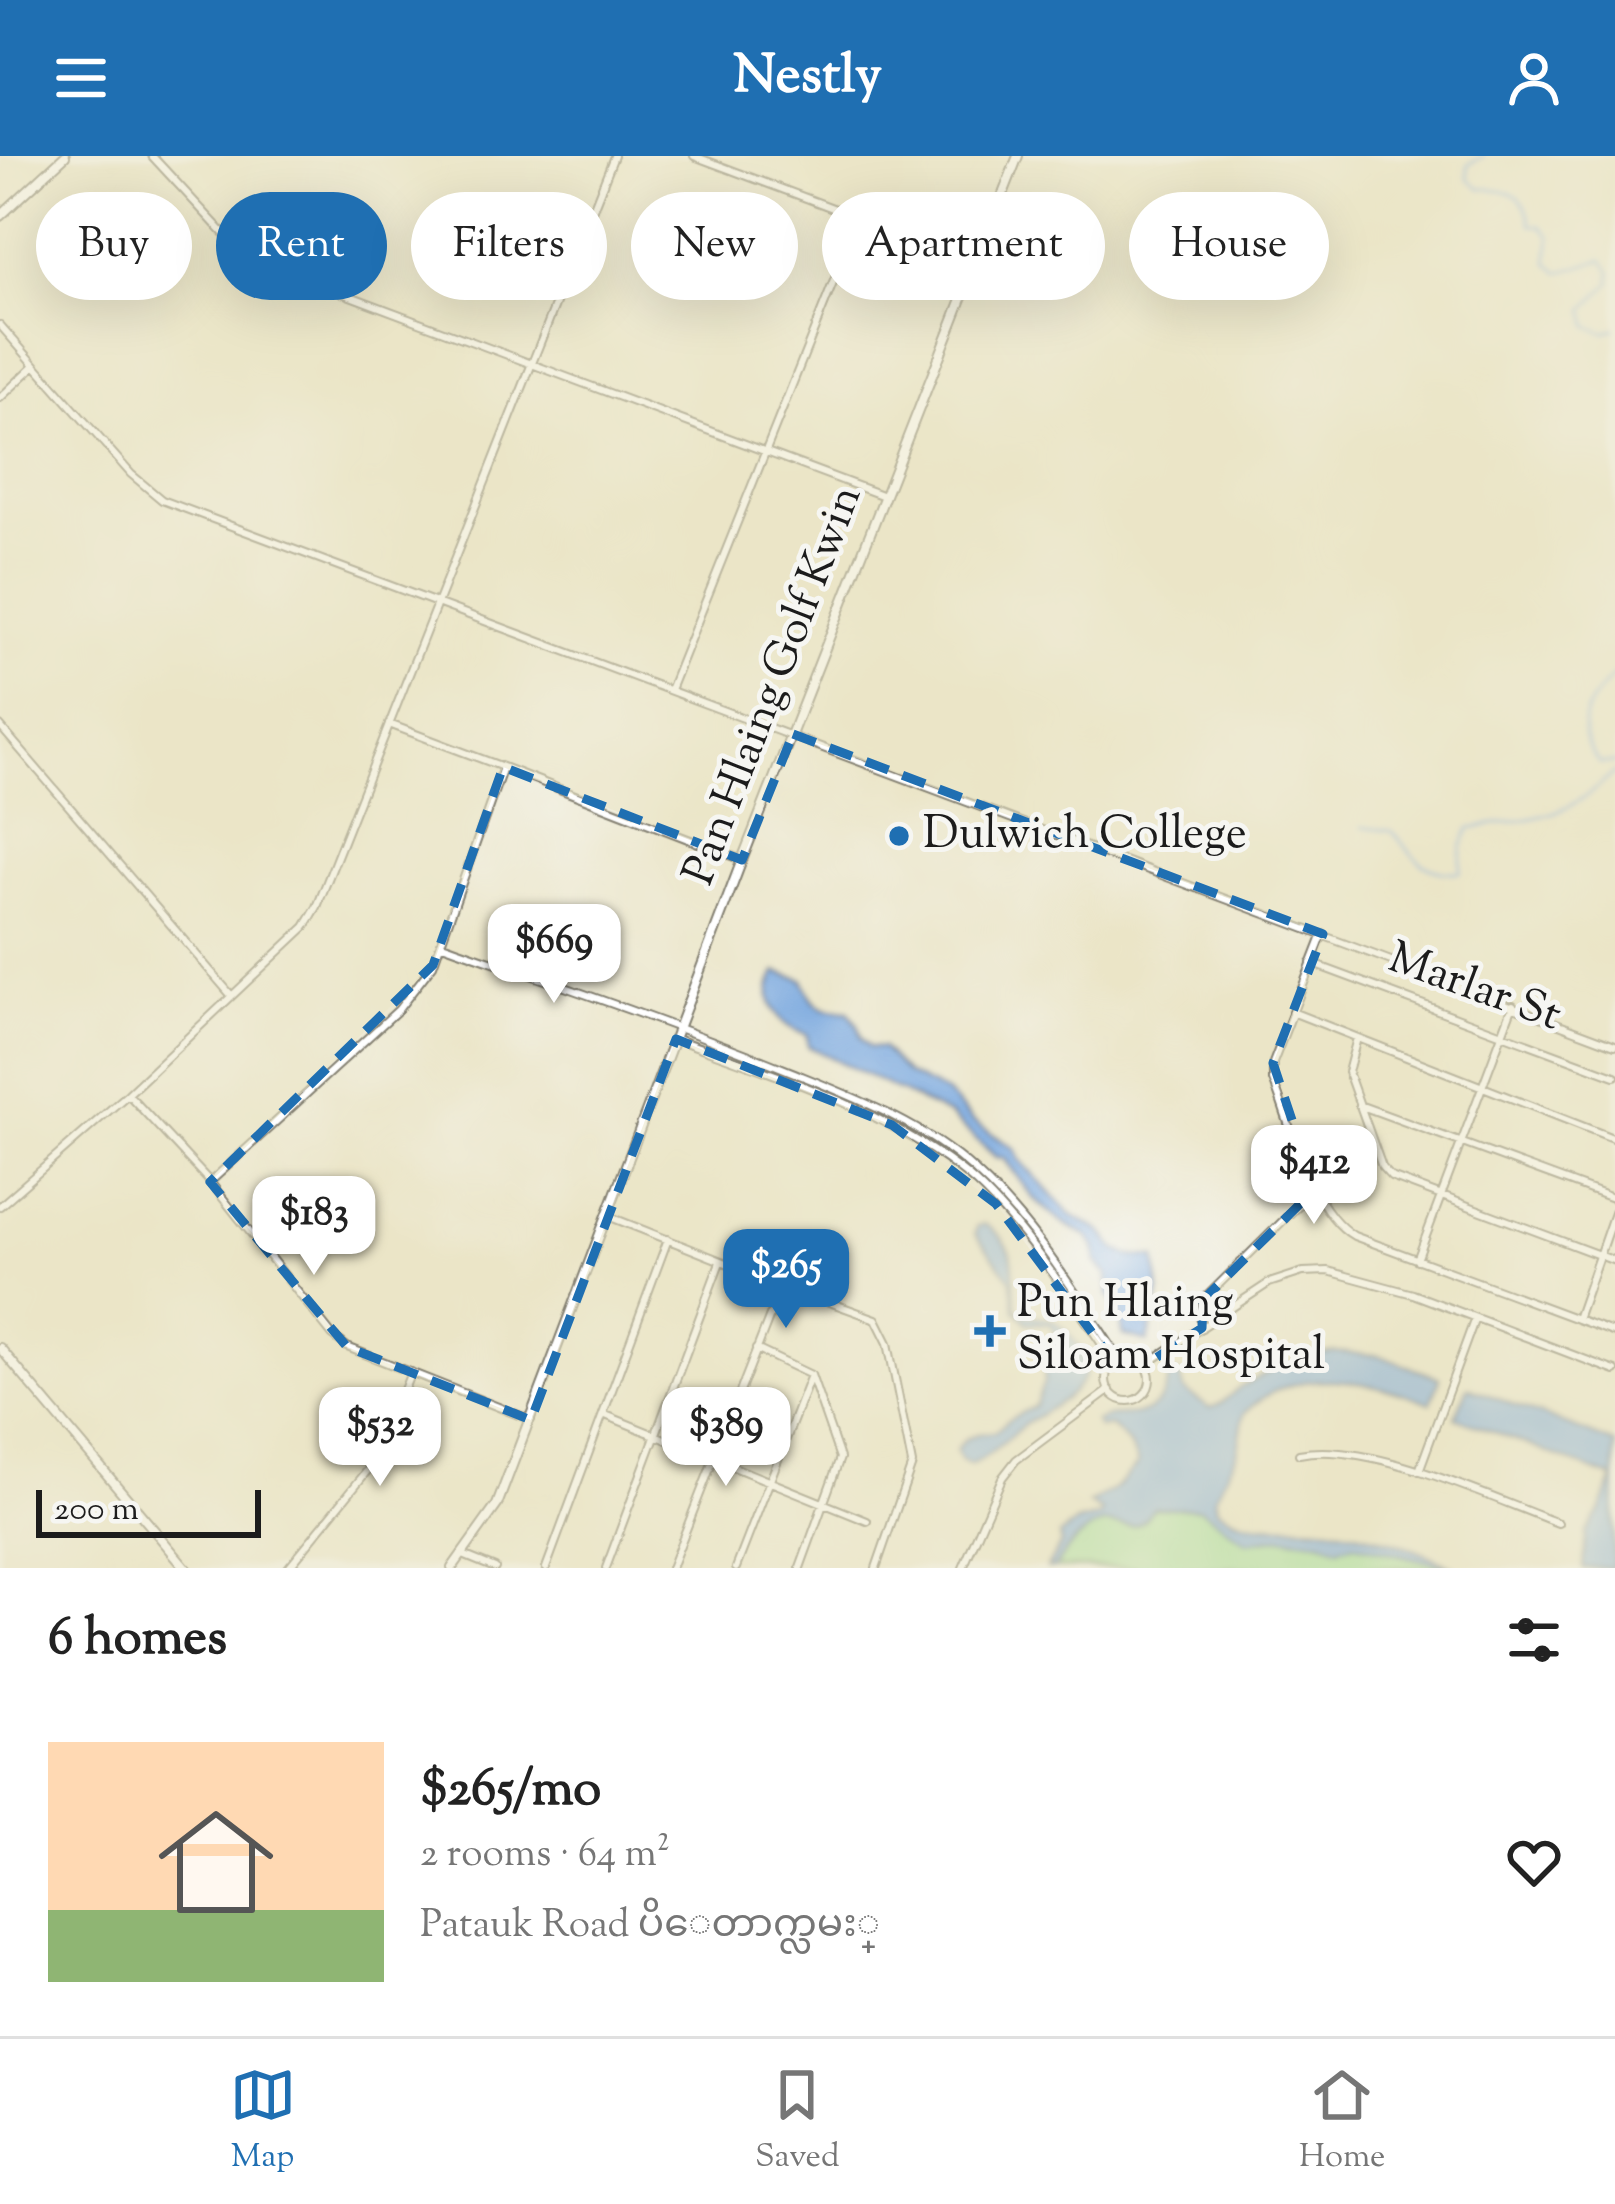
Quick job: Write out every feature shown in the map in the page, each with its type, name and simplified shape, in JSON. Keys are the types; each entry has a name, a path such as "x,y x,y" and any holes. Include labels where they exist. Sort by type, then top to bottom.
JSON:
{"street":[{"path":"0,216 65,156"},
{"path":"152,156 240,251 262,263 884,496"},
{"path":"0,1206 128,1094 305,927 317,907 614,156"},
{"path":"694,156 822,204"},
{"name":"Pan Hlaing Golf Kwin","path":"1004,192 1018,156"},
{"path":"670,691 826,300"},
{"name":"Pan Hlaing Golf Kwin","path":"452,1568 497,1505 961,300"},
{"path":"0,325 131,474 162,500 1615,1045"},
{"path":"0,398 35,365"},
{"path":"388,724 742,860"},
{"path":"0,726 231,995"},
{"path":"210,1182 398,1010 433,965 503,767"},
{"path":"1323,934 1273,1063 1273,1080 1315,1189 1343,1230 1615,1333"},
{"path":"442,944 678,1034 892,1126 960,1169 996,1204 1117,1360"},
{"name":"Marlar St","path":"1311,963 1615,1076"},
{"path":"1417,1260 1513,1005"},
{"path":"1292,1012 1615,1139"},
{"path":"1357,1038 1348,1072 1382,1167 1390,1177 1615,1261"},
{"path":"128,1094 210,1182 332,1335 347,1347 531,1420"},
{"path":"1359,1104 1615,1198"},
{"path":"1202,1328 1203,1300 1214,1286 1315,1189"},
{"path":"1577,1319 1615,1210"},
{"path":"608,1216 876,1319 888,1343 912,1464 876,1568"},
{"path":"546,1568 668,1239"},
{"path":"606,1568 720,1261"},
{"path":"1145,1365 1269,1283 1328,1270 1371,1279 1615,1371"},
{"path":"671,1568 782,1285"},
{"path":"1420,1471 1475,1318"},
{"path":"0,1348 186,1568"},
{"path":"756,1349 811,1375 840,1458 800,1568"},
{"path":"1133,1357 1145,1365 1150,1385 1143,1396 1125,1400 1110,1390 1106,1375 1117,1360 1133,1357"},
{"path":"288,1568 376,1460 410,1372"},
{"path":"736,1568 811,1375"},
{"path":"964,1568 1002,1478 1016,1460 1110,1390"},
{"path":"603,1414 867,1521"},
{"path":"1299,1454 1317,1450 1420,1471 1558,1523"},
{"path":"463,1555 495,1568"}],"highlighted area":[{"path":"793,734 1323,934 1273,1063 1315,1189 1203,1300 1202,1328 1145,1365 1132,1350 1114,1362 996,1204 892,1125 676,1039 531,1420 347,1347 210,1182 433,965 503,767 742,860"}],"green space":[{"path":"1149,1478 1247,1532 1334,1534 1426,1557 1447,1568 1051,1568 1055,1559"}],"water":[{"path":"777,972 803,979 823,1008 848,1012 869,1047 882,1048 907,1074 946,1093 973,1121 1015,1149 1070,1214 1102,1232 1115,1249 1156,1258 1160,1292 1148,1342 1123,1335 1120,1309 1109,1296 1108,1275 1097,1263 1088,1237 1033,1198 1004,1158 996,1157 950,1116 808,1046 807,1035 774,1010 770,992"},
{"path":"984,1224 1010,1252 1017,1308 1059,1324 1077,1343 1085,1359 1085,1373 1068,1395 970,1465 956,1451 963,1441 995,1432 1035,1406 1044,1382 1046,1350 1055,1333 1050,1324 1027,1323 1015,1309 1011,1279 975,1234 977,1226"},
{"path":"1333,1352 1378,1355 1440,1378 1431,1403 1384,1388 1334,1380 1309,1381 1264,1397 1244,1414 1237,1453 1215,1496 1217,1508 1243,1521 1361,1533 1409,1547 1455,1568 1355,1544 1338,1548 1323,1541 1283,1537 1247,1542 1200,1508 1154,1508 1138,1525 1104,1524 1090,1530 1055,1568 1047,1568 1061,1544 1059,1536 1077,1523 1099,1517 1102,1512 1089,1504 1116,1488 1138,1464 1120,1434 1110,1426 1099,1428 1095,1422 1153,1407 1172,1372 1180,1374 1184,1390 1209,1408 1275,1370"},
{"path":"1468,1387 1615,1444 1613,1568 1583,1568 1586,1533 1613,1478 1455,1417"}],"waterway":[{"path":"1483,156 1468,165 1468,178 1480,189 1507,192 1520,200 1531,225 1541,226 1551,237 1548,262 1560,273 1603,259 1611,271 1611,283 1585,309 1589,326 1605,333 1615,329"},
{"path":"1615,674 1589,706 1583,728 1599,763 1615,763"},
{"path":"1362,827 1392,831 1428,867 1460,872 1470,828 1564,808 1615,772"}],"place":[{"name":"Dulwich College","path":"899,836"},
{"name":"Pun Hlaing Siloam Hospital","path":"990,1331"}]}
